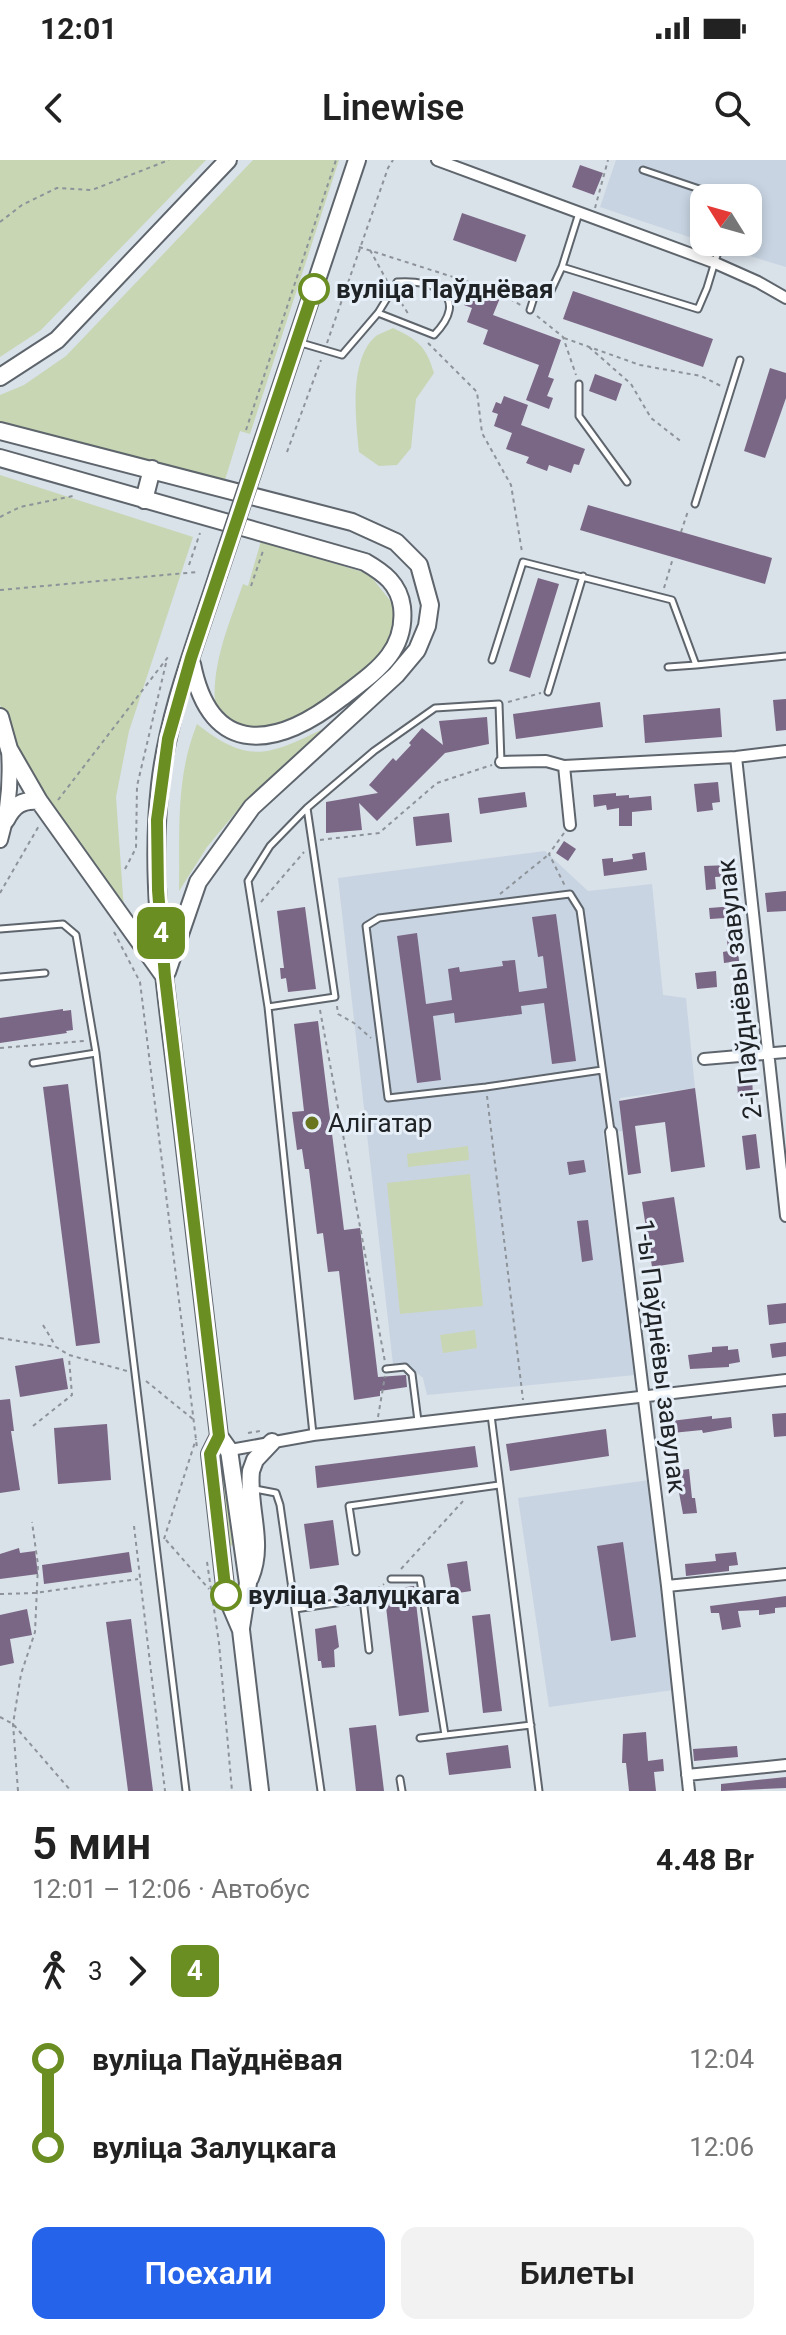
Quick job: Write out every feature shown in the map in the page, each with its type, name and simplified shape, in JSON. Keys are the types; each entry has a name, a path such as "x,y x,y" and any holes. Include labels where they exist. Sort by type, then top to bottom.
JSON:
{"main road":[{"path":"0,377 57,340 228,160"},
{"path":"248,1583 224,1443 165,977 158,890 157,820 168,739 191,658 357,160"},
{"path":"0,431 352,522 396,542 419,565 430,605 427,626 417,650 396,675 252,807 198,882 165,977"},
{"path":"0,458 365,562 394,584 400,597 403,629 391,654 376,671 318,716 269,737 240,734 220,724 209,713 196,687 191,658"},
{"path":"144,500 152,469"},
{"path":"0,717 9,749 44,807 165,977"},
{"path":"6,820 10,811 20,803 44,807"},
{"path":"260,1791 241,1630 248,1583 256,1564 250,1481 255,1460 267,1437"},
{"path":"224,1443 204,1454 226,1595 241,1630"}],"street":[{"path":"437,160 713,262 786,298"},
{"path":"0,840 11,783 9,749"},
{"path":"501,762 546,761 564,766 736,757 786,751"},
{"name":"2-і Паўднёвы завулак","path":"736,757 786,1216"},
{"path":"564,766 570,825"},
{"path":"704,1059 786,1052"},
{"name":"1-ы Паўднёвы завулак","path":"611,1132 689,1791"},
{"path":"224,1443 786,1380"},
{"path":"667,1586 786,1574"},
{"path":"687,1775 786,1765"}],"lane":[{"path":"643,170 690,186"},
{"path":"530,310 536,291 549,295 562,267 579,212"},
{"path":"562,267 698,309 715,256"},
{"path":"296,342 342,355 378,313 397,282 406,281 443,290 450,303 440,329 434,335 378,313"},
{"path":"693,503 740,360"},
{"path":"579,384 579,416 627,482"},
{"path":"492,660 523,562 672,600 696,665"},
{"path":"548,692 583,576"},
{"path":"668,667 786,656"},
{"path":"313,1435 268,1007 248,881 270,846 307,808 374,751 435,708 499,704 501,762"},
{"path":"268,1007 335,997 307,808"},
{"path":"602,1070 388,1098 366,926 379,918 570,894 580,910 611,1132"},
{"path":"0,929 63,924 76,935 96,1053 186,1791"},
{"path":"0,977 45,973"},
{"path":"33,1063 96,1053"},
{"path":"386,1369 405,1367 412,1374 418,1422"},
{"path":"491,1414 539,1791"},
{"path":"356,1552 349,1506 499,1485"},
{"path":"251,1490 276,1493 280,1505 321,1791"},
{"path":"391,1579 420,1579 445,1735"},
{"path":"295,1609 363,1599 369,1650"},
{"path":"420,1738 531,1725"},
{"path":"400,1779 402,1791"}],"path":[{"path":"0,222 22,205 57,188 92,190 169,160"},
{"path":"246,430 336,160"},
{"path":"287,452 393,160"},
{"path":"593,217 608,160"},
{"path":"359,247 497,291 530,310 563,337 640,365 701,376 730,391"},
{"path":"370,250 419,330 477,392 482,433 511,485 523,562"},
{"path":"563,337 579,384"},
{"path":"588,346 631,384 651,418 683,443"},
{"path":"0,517 20,507 73,496"},
{"path":"681,532 693,503"},
{"path":"189,565 200,533"},
{"path":"251,586 263,551"},
{"path":"661,597 673,558"},
{"path":"0,590 197,572"},
{"path":"0,893 44,807 168,657 137,786 136,848 125,869"},
{"path":"499,704 548,692"},
{"path":"253,911 311,840 379,833 437,783 501,762"},
{"path":"488,904 549,854 570,825"},
{"path":"549,854 570,894"},
{"path":"107,921 140,982 195,1421 196,1438 165,1539"},
{"path":"335,997 338,1014 354,1023 382,1047"},
{"path":"318,999 386,1369 378,1418 371,1428"},
{"path":"0,1048 94,1041"},
{"path":"486,1087 523,1401"},
{"path":"43,1325 56,1347"},
{"path":"0,1338 56,1347 69,1355 137,1374 195,1421"},
{"path":"33,1426 72,1395 69,1355"},
{"path":"248,1433 267,1437"},
{"path":"196,1438 204,1454"},
{"path":"363,1599 391,1579 476,1488"},
{"path":"18,1791 13,1724 21,1674 35,1632 38,1565 32,1522"},
{"path":"134,1526 165,1791"},
{"path":"155,1540 165,1539"},
{"path":"165,1539 209,1589"},
{"path":"207,1559 219,1643 232,1791"},
{"path":"0,1594 140,1578"},
{"path":"0,1717 13,1724 71,1791"}],"shaded area":[{"path":"616,160 786,160 786,267 750,256 762,256 762,184 690,184 690,237 600,207"},
{"path":"545,851 588,891 652,884 663,995 686,998 695,1088 620,1098 623,1131 603,1133 635,1375 427,1395 423,1378 407,1364 393,1364 338,878"},
{"path":"650,1480 673,1690 549,1707 518,1498"}],"green space":[{"path":"0,160 206,160 41,330 0,357"},
{"path":"253,160 339,160 250,434 240,431 225,480 0,422 0,395 24,385 66,356"},
{"path":"393,328 420,345 434,373 416,399 411,448 397,465 379,466 359,452 356,391 361,360 367,347 376,336"},
{"path":"0,475 193,537 129,731 116,797 124,910 42,794 14,744 0,705"},
{"path":"261,541 369,574 392,603 394,624 390,643 369,670 337,696 268,732 237,726 215,703 216,673 223,642 243,584 248,586"},
{"path":"197,724 232,746 262,752 292,744 329,726 246,800 207,847 179,891 182,786"},
{"path":"468,1146 469,1160 408,1167 407,1154"},
{"path":"470,1174 483,1306 400,1314 387,1183"},
{"path":"475,1330 477,1348 443,1353 440,1335"},
{"path":"221,1457 225,1460 234,1545 226,1546 216,1459"}],"building":[{"path":"580,165 603,173 594,195 572,187"},
{"path":"462,213 526,235 516,262 453,240"},
{"path":"470,287 500,298 493,315 561,340 548,377 554,379 547,396 553,398 549,409 526,400 539,365 483,344 488,330 467,322 472,308 464,305"},
{"path":"573,291 713,339 703,367 563,319"},
{"path":"770,368 786,373 786,398 765,458 744,451"},
{"path":"595,374 622,384 616,401 589,391"},
{"path":"504,396 528,405 521,425 585,449 579,465 574,464 571,473 549,465 547,471 526,463 529,457 506,449 512,433 494,426 498,414 492,412 496,402 501,404"},
{"path":"588,505 772,558 765,584 580,530"},
{"path":"538,578 559,584 530,678 509,671"},
{"path":"786,699 786,730 776,731 773,700"},
{"path":"600,702 603,727 516,739 513,714"},
{"path":"720,708 722,737 645,743 643,715"},
{"path":"487,717 489,744 445,753 377,821 359,803 362,830 326,833 326,802 378,793 369,785 393,758 396,761 411,745 409,743 422,728 443,745 439,721"},
{"path":"718,782 720,802 712,803 713,810 697,812 694,784"},
{"path":"525,792 527,807 480,814 478,798"},
{"path":"616,793 616,796 629,795 629,798 651,796 652,810 632,812 632,826 619,826 619,808 607,810 606,805 594,807 593,795"},
{"path":"449,813 452,842 416,846 413,817"},
{"path":"564,841 576,849 568,861 556,853"},
{"path":"645,852 647,870 604,876 602,859 613,858 613,862 633,859 632,854"},
{"path":"730,865 731,876 715,877 716,889 706,890 704,866"},
{"path":"786,891 786,911 767,912 765,893"},
{"path":"735,906 739,961 724,963 723,952 728,951 725,918 710,919 709,908"},
{"path":"305,907 316,989 288,992 286,978 281,979 280,968 284,968 277,911"},
{"path":"556,914 576,1061 552,1064 544,1003 521,1006 522,1014 455,1023 454,1013 433,1016 441,1080 417,1083 397,936 417,933 426,1004 452,1000 448,969 459,967 460,972 503,966 502,961 515,960 519,992 547,988 543,956 538,957 532,917"},
{"path":"716,971 717,987 697,989 695,973"},
{"path":"71,1010 73,1030 0,1043 0,1018"},
{"path":"318,1021 344,1230 360,1228 378,1377 406,1375 407,1387 380,1391 380,1396 354,1400 339,1271 328,1272 323,1233 317,1234 309,1169 305,1169 302,1149 297,1150 292,1112 304,1111 294,1024"},
{"path":"752,1077 753,1096 738,1097 737,1079"},
{"path":"68,1084 100,1343 76,1346 43,1087"},
{"path":"695,1088 705,1167 671,1172 665,1122 635,1126 641,1173 628,1175 619,1101"},
{"path":"756,1134 760,1168 746,1170 742,1136"},
{"path":"584,1160 586,1172 569,1175 567,1162"},
{"path":"674,1197 684,1262 652,1267 642,1202"},
{"path":"588,1220 593,1260 582,1262 577,1221"},
{"path":"786,1303 786,1323 769,1325 767,1305"},
{"path":"786,1342 786,1356 772,1358 770,1344"},
{"path":"728,1346 728,1350 738,1349 740,1362 729,1364 729,1367 690,1369 688,1355 712,1352 712,1347"},
{"path":"63,1358 68,1389 20,1397 15,1366"},
{"path":"10,1399 14,1431 11,1431 20,1490 0,1493 0,1400"},
{"path":"786,1413 786,1436 774,1437 772,1414"},
{"path":"712,1416 712,1419 731,1417 732,1428 703,1433 702,1430 672,1433 671,1421"},
{"path":"107,1424 111,1480 58,1484 54,1428"},
{"path":"606,1429 609,1456 510,1471 506,1444"},
{"path":"475,1446 478,1467 317,1488 315,1466"},
{"path":"689,1469 697,1513 683,1514 675,1471"},
{"path":"333,1520 339,1565 310,1569 304,1524"},
{"path":"623,1542 636,1637 611,1641 597,1546"},
{"path":"19,1548 20,1553 35,1551 38,1574 0,1579 0,1554"},
{"path":"129,1552 132,1572 44,1584 42,1565"},
{"path":"736,1552 738,1565 729,1566 729,1571 686,1576 685,1564 716,1561 715,1554"},
{"path":"467,1561 471,1591 452,1594 447,1564"},
{"path":"414,1586 429,1712 399,1716 384,1590"},
{"path":"786,1596 786,1607 775,1608 775,1613 759,1615 759,1610 738,1611 741,1627 722,1630 719,1613 711,1613 710,1606"},
{"path":"27,1609 32,1635 10,1639 14,1663 0,1666 0,1615"},
{"path":"490,1614 502,1711 483,1713 472,1616"},
{"path":"131,1619 153,1791 128,1791 106,1622"},
{"path":"336,1625 339,1647 334,1650 335,1667 322,1668 321,1661 318,1661 315,1629"},
{"path":"376,1725 384,1791 356,1791 349,1728"},
{"path":"646,1732 648,1761 663,1759 664,1771 654,1772 656,1791 629,1791 626,1763 622,1763 623,1734"},
{"path":"508,1745 511,1768 449,1775 446,1753"},
{"path":"737,1746 738,1757 694,1761 693,1749"},
{"path":"786,1777 786,1788 721,1791 721,1784"}],"bus line":[{"name":"4","path":"226,1595 210,1454 219,1436 165,977 158,890 157,820 168,739 191,658 314,289"}],"place":[{"name":"вуліца Паўднёвая","path":"314,289"},
{"name":"Алігатар","path":"312,1123"},
{"name":"вуліца Залуцкага","path":"226,1595"}]}
